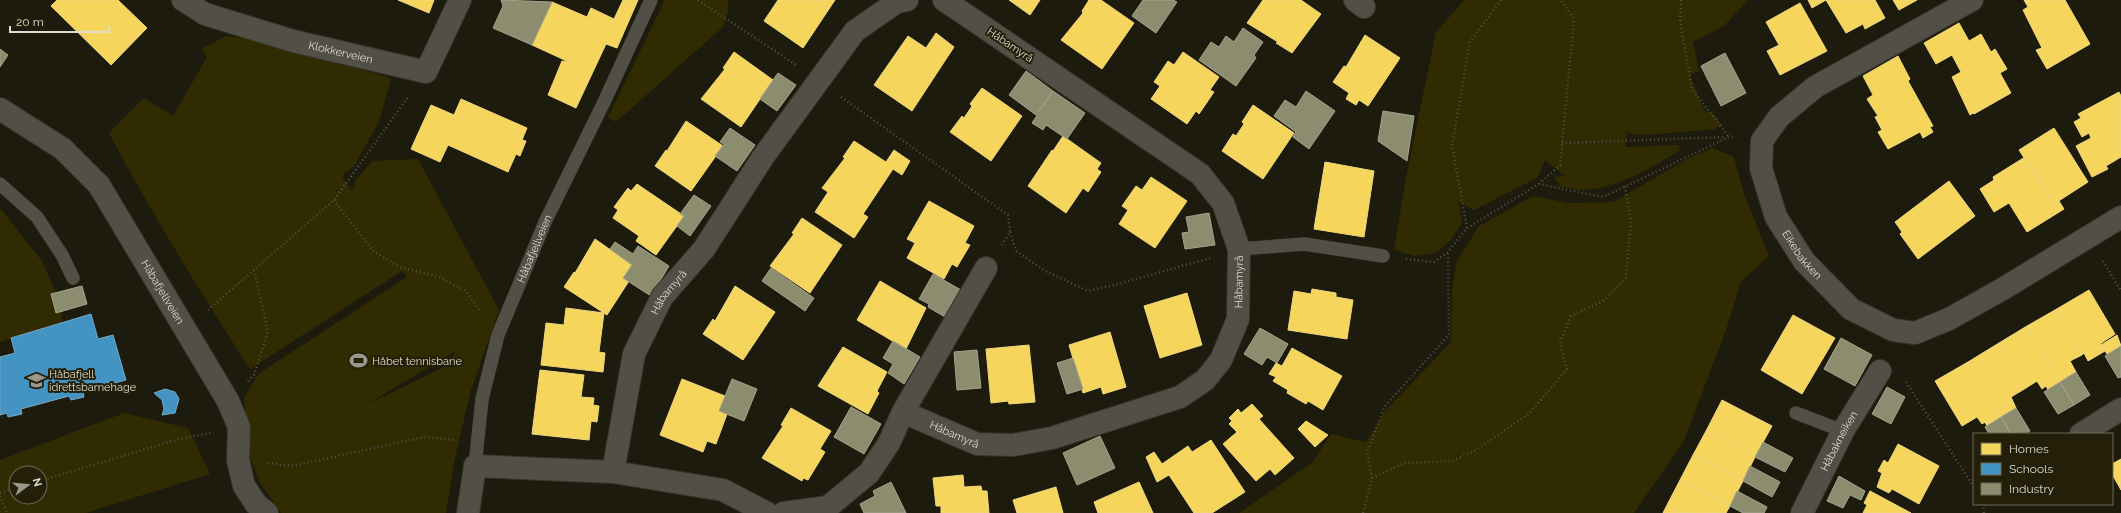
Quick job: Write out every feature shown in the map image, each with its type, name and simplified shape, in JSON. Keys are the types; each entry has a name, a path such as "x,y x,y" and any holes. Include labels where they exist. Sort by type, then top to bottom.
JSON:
{"street":[{"name":"Klokkerveien","path":"182,0 205,14 293,41 426,72"},
{"path":"426,72 460,0"},
{"name":"Håbamyrå","path":"613,472 634,354 662,297 704,249 763,157 817,80 855,31 897,2 907,0"},
{"name":"Håbamyrå","path":"903,412 977,444 1013,445 1052,438 1180,397 1204,380 1221,360 1238,319 1239,249 1223,203 1200,174 944,0"},
{"path":"1762,141 1779,117 1815,87 1972,0"},
{"name":"Håbafjellveien","path":"0,109 63,149 99,185 228,401 239,427 238,460 244,486 256,504 267,513"},
{"name":"Eikebakken","path":"1762,141 1761,168 1776,217 1804,261 1851,309 1893,330 1915,333 1949,319 2001,290 2121,217"},
{"path":"784,513 828,507 869,473 889,443 903,412 986,268"},
{"name":"Håbakneiken","path":"1802,513 1843,431 1880,371"},
{"path":"2083,433 2121,409"},
{"path":"475,466 613,472 723,490 767,513"},
{"name":"Håbafjellveien","path":"468,513 475,466"}],"lane":[{"name":"Håbafjellveien","path":"475,466 482,399 498,335 546,220 604,102 651,0"},
{"path":"0,184 37,217 62,255 73,278"},
{"path":"1239,249 1304,244 1383,256"},
{"path":"1796,413 1843,431"}],"path":[{"path":"698,0 817,80 1008,215 1010,232 1016,251 1045,272 1088,291 1122,284 1239,249"},
{"path":"1467,228 1452,145 1470,42 1500,0"},
{"path":"1383,256 1434,262 1448,252 1467,228 1539,184 1560,165 1574,19 1561,0"},
{"path":"1681,0 1680,22 1692,89 1729,137"},
{"path":"186,329 334,200 426,72"},
{"path":"1539,184 1603,197 1729,137"},
{"path":"1562,143 1729,137 1762,141"},
{"path":"1372,478 1405,463 1452,461 1476,450 1528,414 1567,369 1560,343 1571,316 1602,300 1626,278 1631,222 1625,186"},
{"path":"334,200 373,251 400,266 439,277 466,291 498,335"},
{"path":"986,268 1010,232"},
{"path":"2089,236 2121,291"},
{"path":"1363,513 1372,478 1367,453 1385,406 1449,335 1448,252"},
{"path":"228,401 254,374 268,332 254,270"},
{"path":"1880,371 1890,365 1904,380 1973,485"},
{"path":"48,479 179,439 239,427"},
{"path":"238,460 292,466 424,437 455,440"},
{"path":"0,496 7,513"}],"shaded area":[{"path":"665,0 728,0 728,10 724,26 616,122 608,117"},
{"path":"1464,0 1748,0 1724,26 1693,42 1699,71 1690,75 1704,111 1713,113 1722,125 1715,129 1647,135 1631,134 1628,131 1625,147 1679,145 1680,150 1632,177 1618,183 1592,190 1579,190 1560,186 1554,177 1565,176 1545,160 1537,178 1474,210 1459,202 1462,223 1449,242 1435,253 1415,256 1394,250 1407,173 1436,32"},
{"path":"226,36 259,40 391,78 380,119 355,165 342,176 352,191 356,180 372,161 418,159 499,310 471,390 454,462 446,513 281,513 260,483 250,457 244,398 258,374 407,277 402,271 250,369 177,252 109,133 144,98 173,116 207,57 201,49","holes":["459,349 442,368 368,404"]},
{"path":"1712,148 1734,157 1744,194 1769,256 1741,282 1726,330 1683,443 1634,513 1239,513 1313,462 1331,434 1366,442 1386,410 1451,342 1452,288 1457,261 1479,226 1533,196 1569,203 1613,202 1686,160"},
{"path":"0,208 42,261 56,293 51,295 56,313 61,311 63,323 0,342"},
{"path":"124,413 188,428 210,474 86,513 0,513 0,460"}],"building: Homes":[{"path":"57,0 118,0 147,28 111,65 51,6"},
{"path":"398,0 434,0 429,13"},
{"path":"623,0 638,0 617,48 606,44 576,108 548,95 562,61 569,62 532,45 552,2 587,17 591,8 614,19"},
{"path":"778,0 835,0 803,48 764,21"},
{"path":"1009,0 1040,0 1030,15"},
{"path":"1089,0 1101,0 1134,23 1102,69 1061,40 1083,13 1082,11"},
{"path":"1263,0 1301,0 1321,14 1292,53 1276,43 1278,42 1247,23"},
{"path":"1808,0 1826,0 1812,8"},
{"path":"1826,0 1875,0 1885,18 1865,29 1863,24 1846,33"},
{"path":"1893,0 1917,0 1899,10"},
{"path":"2024,0 2065,0 2090,44 2047,69 2036,50 2042,48 2023,10 2028,7"},
{"path":"1800,3 1827,51 1780,75 1767,51 1779,45 1766,22"},
{"path":"1959,23 1969,41 1981,34 1991,52 1995,49 2007,69 2000,73 2011,93 1970,115 1952,77 1961,72 1952,55 1936,64 1924,43"},
{"path":"936,33 954,47 912,111 874,85 908,36 926,48"},
{"path":"1365,35 1400,58 1368,106 1359,100 1356,105 1346,99 1349,93 1333,82 1344,66 1346,67"},
{"path":"734,52 773,80 741,127 701,99 725,69 723,68"},
{"path":"1183,52 1219,77 1210,90 1214,92 1199,114 1196,111 1187,124 1151,99 1160,86 1154,82 1168,61 1174,65"},
{"path":"1898,56 1910,79 1908,81 1933,126 1930,127 1933,132 1923,138 1920,132 1888,149 1878,132 1882,130 1875,117 1878,116 1867,99 1873,95 1863,76"},
{"path":"982,88 1022,116 991,161 950,132 962,116 964,118 972,106 970,104"},
{"path":"2119,92 2121,96 2121,157 2106,166 2108,169 2092,177 2076,146 2091,138 2089,133 2082,137 2074,122 2081,118 2078,114"},
{"path":"461,99 527,128 522,140 526,141 520,156 516,154 508,172 448,145 440,162 411,149 431,105 454,115"},
{"path":"1253,105 1294,133 1263,179 1222,151 1233,134 1236,136 1244,124 1242,122"},
{"path":"686,121 723,146 691,191 655,166 666,150 667,151"},
{"path":"2054,128 2088,182 2054,204 2019,150"},
{"path":"1063,136 1101,163 1097,169 1101,172 1088,192 1083,188 1066,213 1028,186"},
{"path":"854,141 886,162 894,150 910,161 902,175 893,169 863,214 868,217 854,238 815,212 828,192 822,188 845,158 843,157"},
{"path":"2025,157 2054,204 2059,201 2064,209 2027,232 2009,203 1994,212 1980,189 1994,180 1993,177"},
{"path":"1325,162 1374,171 1364,237 1314,229"},
{"path":"1151,177 1187,201 1155,248 1119,224 1128,210 1122,206 1136,186 1142,190"},
{"path":"1949,181 1975,216 1918,259 1900,234 1902,232 1895,222"},
{"path":"637,184 684,216 656,255 636,241 639,236 613,218 618,210 614,207 628,188 631,191"},
{"path":"929,201 974,226 965,243 970,245 957,267 952,264 944,279 907,258 915,243 907,239"},
{"path":"802,218 842,245 810,293 770,266 794,234 792,233"},
{"path":"595,239 632,265 623,278 629,281 607,315 564,287 574,272 575,273"},
{"path":"880,281 926,308 906,349 857,320"},
{"path":"735,286 775,312 743,360 703,334 713,319 715,321"},
{"path":"1312,289 1336,293 1336,297 1353,300 1347,339 1288,330 1294,291 1311,294"},
{"path":"2089,290 2115,334 2100,344 2105,351 2088,361 2084,353 2082,355 2055,310"},
{"path":"1187,293 1202,345 1160,358 1144,306"},
{"path":"566,308 604,313 599,352 605,353 603,372 541,365 546,323 564,325"},
{"path":"2055,310 2082,355 2070,361 2076,372 2060,382 2027,326"},
{"path":"1793,315 1835,338 1802,394 1761,370"},
{"path":"2027,326 2060,382 2048,390 2046,386 2042,389 2037,381 2026,388 1999,343"},
{"path":"1110,332 1126,387 1103,394 1101,387 1083,393 1069,345"},
{"path":"2117,335 2121,346 2107,354 2101,345"},
{"path":"1999,343 2026,388 2011,397 2016,408 2001,417 1968,362"},
{"path":"1029,345 1035,402 1009,404 1008,401 991,403 986,349"},
{"path":"843,347 887,372 877,391 879,393 868,414 818,386"},
{"path":"1292,348 1342,376 1323,410 1308,401 1306,404 1287,393 1288,390 1273,381 1276,377 1269,374 1276,363 1282,366"},
{"path":"1968,362 2001,417 1987,426 1985,422 1982,424 1977,417 1962,426 1935,381"},
{"path":"540,370 584,375 581,397 594,398 593,405 599,406 597,422 591,421 589,440 532,434"},
{"path":"682,379 725,396 719,411 727,414 716,444 707,441 703,452 660,435"},
{"path":"1722,400 1772,426 1755,457 1706,431"},
{"path":"1252,404 1263,416 1259,419 1294,458 1275,475 1270,469 1256,481 1223,444 1237,432 1229,424 1232,421 1229,418 1238,409 1241,413"},
{"path":"791,408 831,431 820,449 825,452 808,480 803,478 802,481 762,458 783,426 781,425"},
{"path":"1306,421 1328,435 1315,447 1298,429"},
{"path":"1706,431 1755,457 1743,481 1693,455"},
{"path":"1211,440 1245,492 1212,513 1194,513 1169,475 1157,482 1146,457 1154,452 1162,464 1188,446 1192,452"},
{"path":"1898,444 1939,466 1919,504 1892,489 1889,493 1877,487 1882,473 1878,471 1884,460 1888,463"},
{"path":"1693,455 1743,481 1730,506 1680,480"},
{"path":"2121,459 2121,490 2113,476 2113,463"},
{"path":"963,475 964,487 981,486 982,491 987,491 989,513 941,513 941,506 936,506 933,478"},
{"path":"1680,480 1730,506 1726,513 1683,513 1667,505"},
{"path":"1139,482 1153,513 1098,513 1094,502"},
{"path":"1056,487 1063,513 1017,513 1013,500"},
{"path":"1870,491 1911,513 1863,513 1867,505 1864,503"},
{"path":"1667,505 1683,513 1663,513"}],"building: Schools":[{"path":"91,314 98,339 113,335 126,380 83,392 84,397 71,400 69,396 21,409 22,414 8,417 7,413 0,415 0,357 15,353 11,338"},
{"path":"165,389 175,392 179,399 175,413 162,415 164,409 162,400 154,393"}],"building: Industry":[{"path":"501,0 552,2 532,45 493,28 503,6"},
{"path":"1143,0 1173,0 1177,2 1156,33 1132,16"},
{"path":"1243,28 1263,42 1254,55 1256,58 1236,86 1199,60 1211,42 1219,47 1226,36 1234,42"},
{"path":"0,49 8,55 0,67"},
{"path":"1725,53 1746,93 1721,106 1701,66"},
{"path":"1026,71 1053,91 1036,115 1009,95"},
{"path":"778,73 796,85 777,111 760,99"},
{"path":"1053,91 1085,113 1067,139 1046,125 1043,130 1032,123"},
{"path":"1306,91 1335,111 1309,149 1293,137 1296,132 1274,116 1285,100 1296,107"},
{"path":"1383,111 1414,116 1407,161 1378,141"},
{"path":"730,128 755,145 737,171 715,156 724,144 720,142"},
{"path":"694,195 711,206 690,236 677,226 684,216 680,214"},
{"path":"1209,213 1215,245 1185,249 1182,233 1189,232 1186,217"},
{"path":"615,242 633,254 638,246 669,266 651,296 623,278 632,265 610,249"},
{"path":"771,268 814,298 805,311 762,281"},
{"path":"933,274 961,290 945,317 928,307 929,304 919,299"},
{"path":"82,286 87,304 56,313 51,294"},
{"path":"1260,328 1288,344 1277,363 1267,357 1262,365 1244,354"},
{"path":"1841,338 1872,355 1855,386 1824,369"},
{"path":"893,341 920,357 904,384 888,373 893,364 883,358"},
{"path":"2121,346 2121,377 2118,378 2105,356"},
{"path":"977,350 981,388 957,390 954,352"},
{"path":"1073,358 1083,389 1067,394 1057,363"},
{"path":"2076,372 2090,395 2074,405 2060,382"},
{"path":"732,379 757,389 744,421 719,411"},
{"path":"2060,382 2074,405 2058,414 2044,392"},
{"path":"1887,387 1905,397 1891,424 1872,414"},
{"path":"851,407 881,424 864,454 834,437"},
{"path":"2016,408 2030,431 2027,433 2010,433 2001,417"},
{"path":"2001,417 2010,433 1988,433 1985,427"},
{"path":"1100,436 1115,468 1077,485 1063,453"},
{"path":"1763,442 1793,458 1785,472 1755,457"},
{"path":"1750,466 1780,482 1772,497 1743,481"},
{"path":"1839,476 1865,491 1861,500 1850,495 1843,508 1827,501"},
{"path":"891,482 906,513 864,513 860,504 875,496 873,491"},
{"path":"1737,491 1767,507 1764,513 1743,513 1730,506"}],"place":[{"name":"Håbet tennisbane","path":"359,361"},
{"name":"Håbafjell idrettsbarnehage","path":"36,380"}]}
